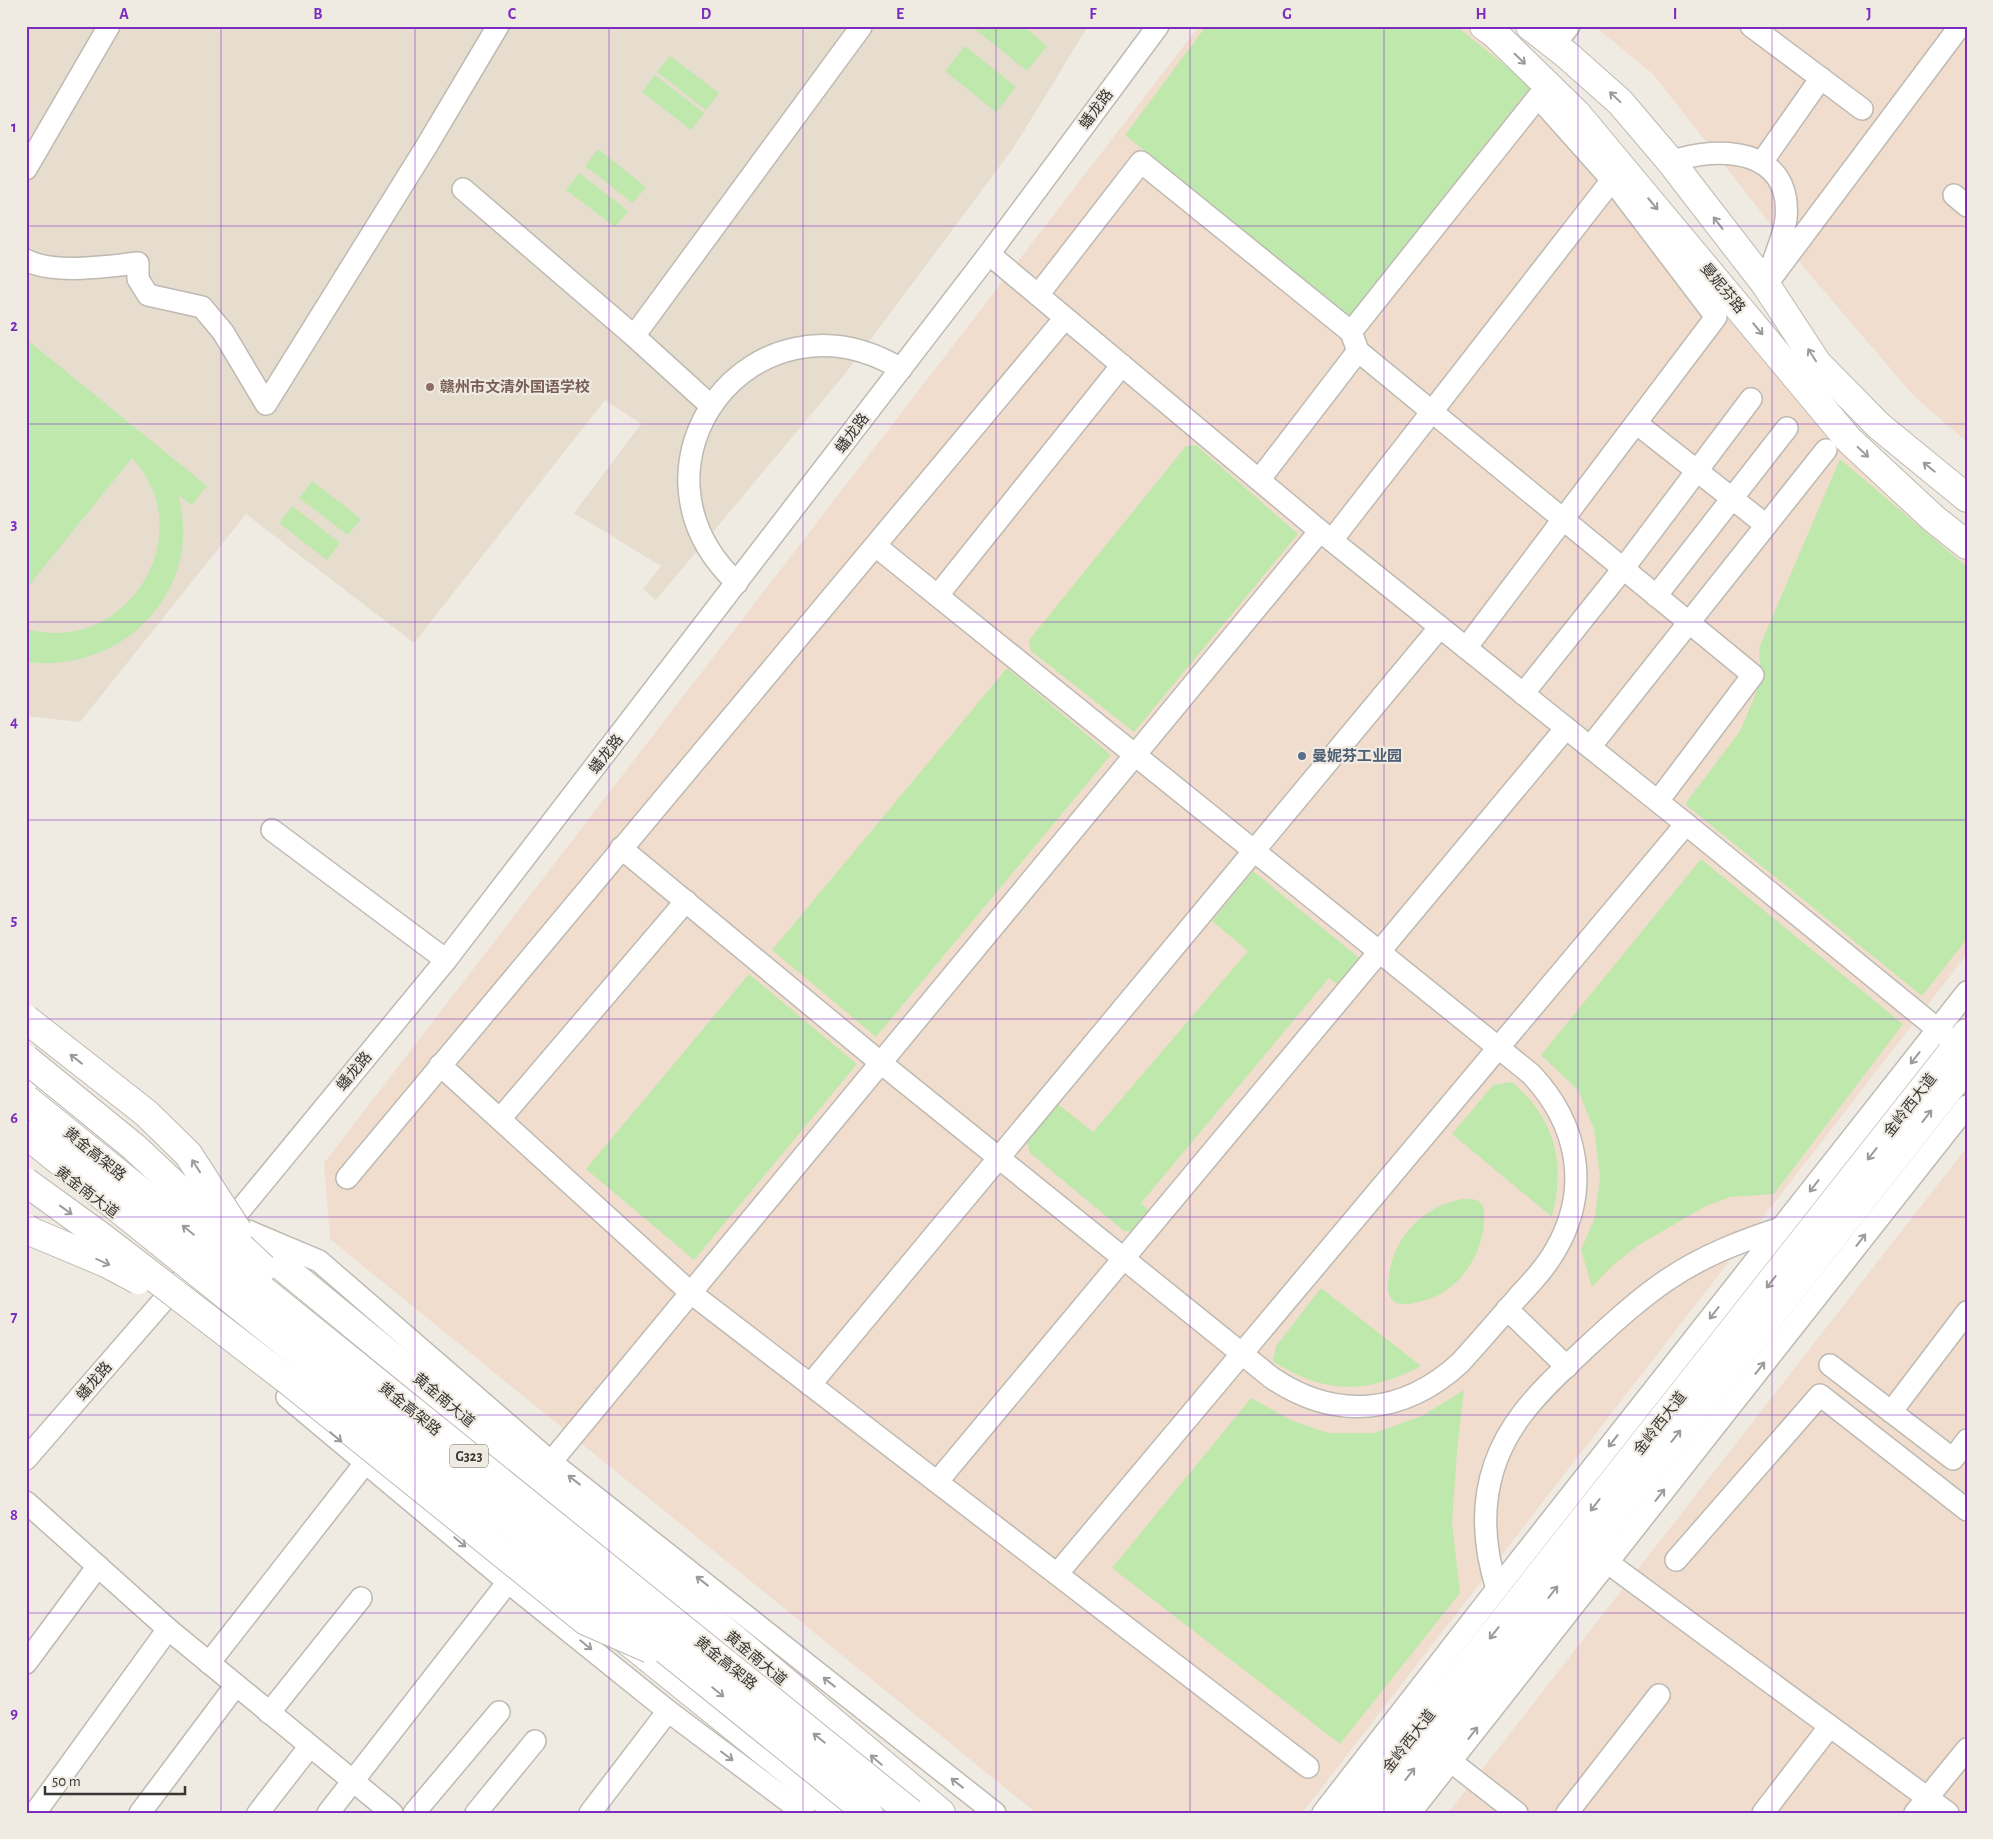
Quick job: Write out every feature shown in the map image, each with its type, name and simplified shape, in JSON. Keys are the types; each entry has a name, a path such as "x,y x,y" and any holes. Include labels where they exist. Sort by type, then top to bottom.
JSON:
{"main road":[{"name":"曼妮芬路","path":"1484,26 1494,33 1578,114 1848,439 1934,518 1967,545"},
{"path":"1531,27 1562,36 1620,102 1671,162 1766,285 1817,362 1879,426 1967,498"},
{"path":"26,1019 146,1114 188,1154 260,1266"},
{"name":"金岭西大道","path":"1380,1813 1441,1754 1597,1555 1957,1043"},
{"name":"金岭西大道","path":"1352,1813 1957,1043"},
{"path":"26,1059 134,1147 260,1266 631,1570 702,1644"},
{"name":"黄金南大道","path":"26,1080 137,1165 230,1223 700,1610 941,1813"},
{"name":"黄金高架路","path":"26,1099 911,1813"},
{"name":"黄金高架路","path":"26,1134 868,1813"},
{"name":"黄金南大道","path":"26,1146 242,1314 435,1482 655,1664 841,1813"},
{"path":"26,1182 104,1238 202,1313 586,1621 684,1664"},
{"path":"26,1228 106,1263 202,1313"},
{"path":"435,1482 481,1431"},
{"path":"655,1664 700,1610"},
{"path":"887,1813 907,1786"}],"street":[{"path":"26,169 109,26"},
{"path":"26,260 36,266 78,268 138,263 138,279 148,295 202,307 223,332 266,404 421,156 498,26"},
{"path":"634,336 861,28 860,26"},
{"name":"蟠龙路","path":"26,1459 230,1223 446,960 989,254 1158,26"},
{"path":"1751,26 1862,109"},
{"path":"1766,285 1960,26"},
{"path":"1762,162 1821,78"},
{"path":"1259,480 1355,342 1538,97 1612,180 1716,317 1466,648"},
{"path":"1671,162 1685,157 1713,152 1744,156 1768,166 1781,186 1786,209 1783,230 1766,285"},
{"path":"1038,295 1141,162 1355,342 1431,411 1753,676 1658,801"},
{"path":"551,1462 1136,754 1431,411 1612,180"},
{"path":"463,189 634,336 711,406"},
{"path":"989,254 1326,535 1957,1043"},
{"path":"347,1178 621,848 877,547 1066,318"},
{"path":"737,583 724,570 703,540 691,504 689,467 692,449 698,431 711,406 728,384 743,372 767,358 794,348 812,345 849,347 867,352 901,369"},
{"path":"938,595 1122,366"},
{"path":"1523,694 1623,569 1751,399"},
{"path":"1636,423 1766,525"},
{"path":"1656,596 1787,428"},
{"path":"1590,747 1826,450"},
{"path":"621,848 881,1063 1242,1354 1272,1378 1302,1396 1335,1405 1372,1406 1411,1396 1446,1376 1460,1363 1545,1266 1560,1241 1571,1214 1576,1175 1570,1138 1555,1103 1531,1074 877,547"},
{"path":"810,1385 1440,626"},
{"path":"937,1482 1566,728"},
{"path":"1057,1574 1686,824"},
{"path":"272,830 446,960"},
{"path":"500,1119 686,901"},
{"path":"1323,1813 1781,1228 1957,1043 1967,992"},
{"path":"440,1065 691,1293 1308,1767"},
{"path":"1948,1813 1921,1805 1830,1726 1597,1555 1967,1106"},
{"path":"230,1223 319,1261 551,1462 995,1813"},
{"path":"1497,1589 1488,1555 1484,1527 1489,1484 1494,1464 1507,1437 1523,1412 1566,1366 1618,1318 1668,1279 1722,1249 1781,1228"},
{"path":"188,1272 251,1367 508,1582 668,1711 804,1813"},
{"path":"1507,1309 1566,1366"},
{"path":"1891,1412 1967,1312"},
{"path":"1830,1365 1953,1459 1967,1440"},
{"path":"1676,1560 1820,1395 1967,1510"},
{"path":"209,1663 366,1462"},
{"path":"26,1502 168,1629 392,1813"},
{"path":"26,1663 98,1566"},
{"path":"328,1813 508,1582"},
{"path":"269,1713 361,1598"},
{"path":"35,1813 168,1629"},
{"path":"140,1813 236,1685"},
{"path":"1568,1813 1659,1695"},
{"path":"590,1813 668,1711"},
{"path":"414,1813 499,1712"},
{"path":"1763,1813 1830,1726"},
{"path":"476,1813 535,1741"},
{"path":"258,1813 310,1746"},
{"path":"1921,1805 1967,1749"},
{"path":"1410,1813 1441,1754 1517,1813"},
{"path":"26,1812 31,1813"}],"shaded area":[{"name":"赣州市文清外国语学校","path":"26,26 1088,26 1014,147 845,374 656,600 643,589 661,566 574,513 641,424 605,400 414,643 246,514 80,722 26,716"},
{"name":"曼妮芬工业园","path":"1199,26 1466,26 1535,82 1658,216 1843,454 1967,559 1967,954 1302,1813 1036,1813 330,1239 324,1163"},
{"path":"1594,26 1967,26 1967,442 1914,396 1807,271 1653,74"},
{"path":"1967,1147 1967,1813 1448,1813"}],"green space":[{"path":"979,26 1023,26 1047,46 1027,71 976,30"},
{"path":"1206,26 1456,26 1531,86 1349,316 1125,135"},
{"path":"965,46 1016,87 996,112 945,71"},
{"path":"670,56 719,93 706,110 657,72"},
{"path":"655,75 704,113 691,130 642,92"},
{"path":"598,149 646,187 633,203 585,166"},
{"path":"579,173 628,211 615,227 566,190"},
{"path":"26,339 207,486 192,505 178,495 183,530 179,563 167,593 148,619 123,640 94,654 61,662 26,662 26,629 62,633 95,625 122,607 143,582 156,553 159,521 152,488 132,458 26,589"},
{"path":"1196,445 1298,534 1134,732 1031,651 1029,640 1186,446"},
{"path":"1840,459 1967,567 1967,939 1922,996 1685,804 1740,731 1761,681 1759,648"},
{"path":"312,481 361,519 348,535 299,498"},
{"path":"292,506 340,543 327,560 279,523"},
{"path":"1007,668 1111,755 876,1037 772,950"},
{"path":"1701,859 1903,1024 1774,1194 1730,1197 1706,1206 1637,1246 1612,1266 1592,1287 1581,1250 1595,1217 1600,1177 1594,1129 1578,1090 1541,1055"},
{"path":"1253,871 1363,961 1341,987 1329,978 1141,1203 1151,1212 1134,1232 1124,1231 1030,1153 1027,1142 1058,1104 1093,1132 1248,951 1212,921"},
{"path":"749,974 857,1064 694,1260 586,1169"},
{"path":"1512,1082 1527,1096 1538,1111 1553,1143 1557,1160 1558,1178 1552,1217 1452,1134 1493,1085"},
{"path":"1463,1199 1477,1200 1481,1203 1484,1211 1482,1238 1471,1263 1454,1284 1443,1292 1415,1303 1396,1303 1389,1294 1388,1279 1397,1248 1405,1235 1424,1215 1449,1202"},
{"path":"1321,1288 1421,1366 1383,1382 1346,1387 1310,1380 1273,1361 1276,1346"},
{"path":"1464,1390 1457,1450 1452,1523 1460,1593 1340,1744 1112,1568 1251,1398 1293,1421 1328,1433 1374,1433 1422,1416"}],"place":[{"name":"赣州市文清外国语学校","path":"430,387"},
{"name":"曼妮芬工业园","path":"1302,756"}]}
